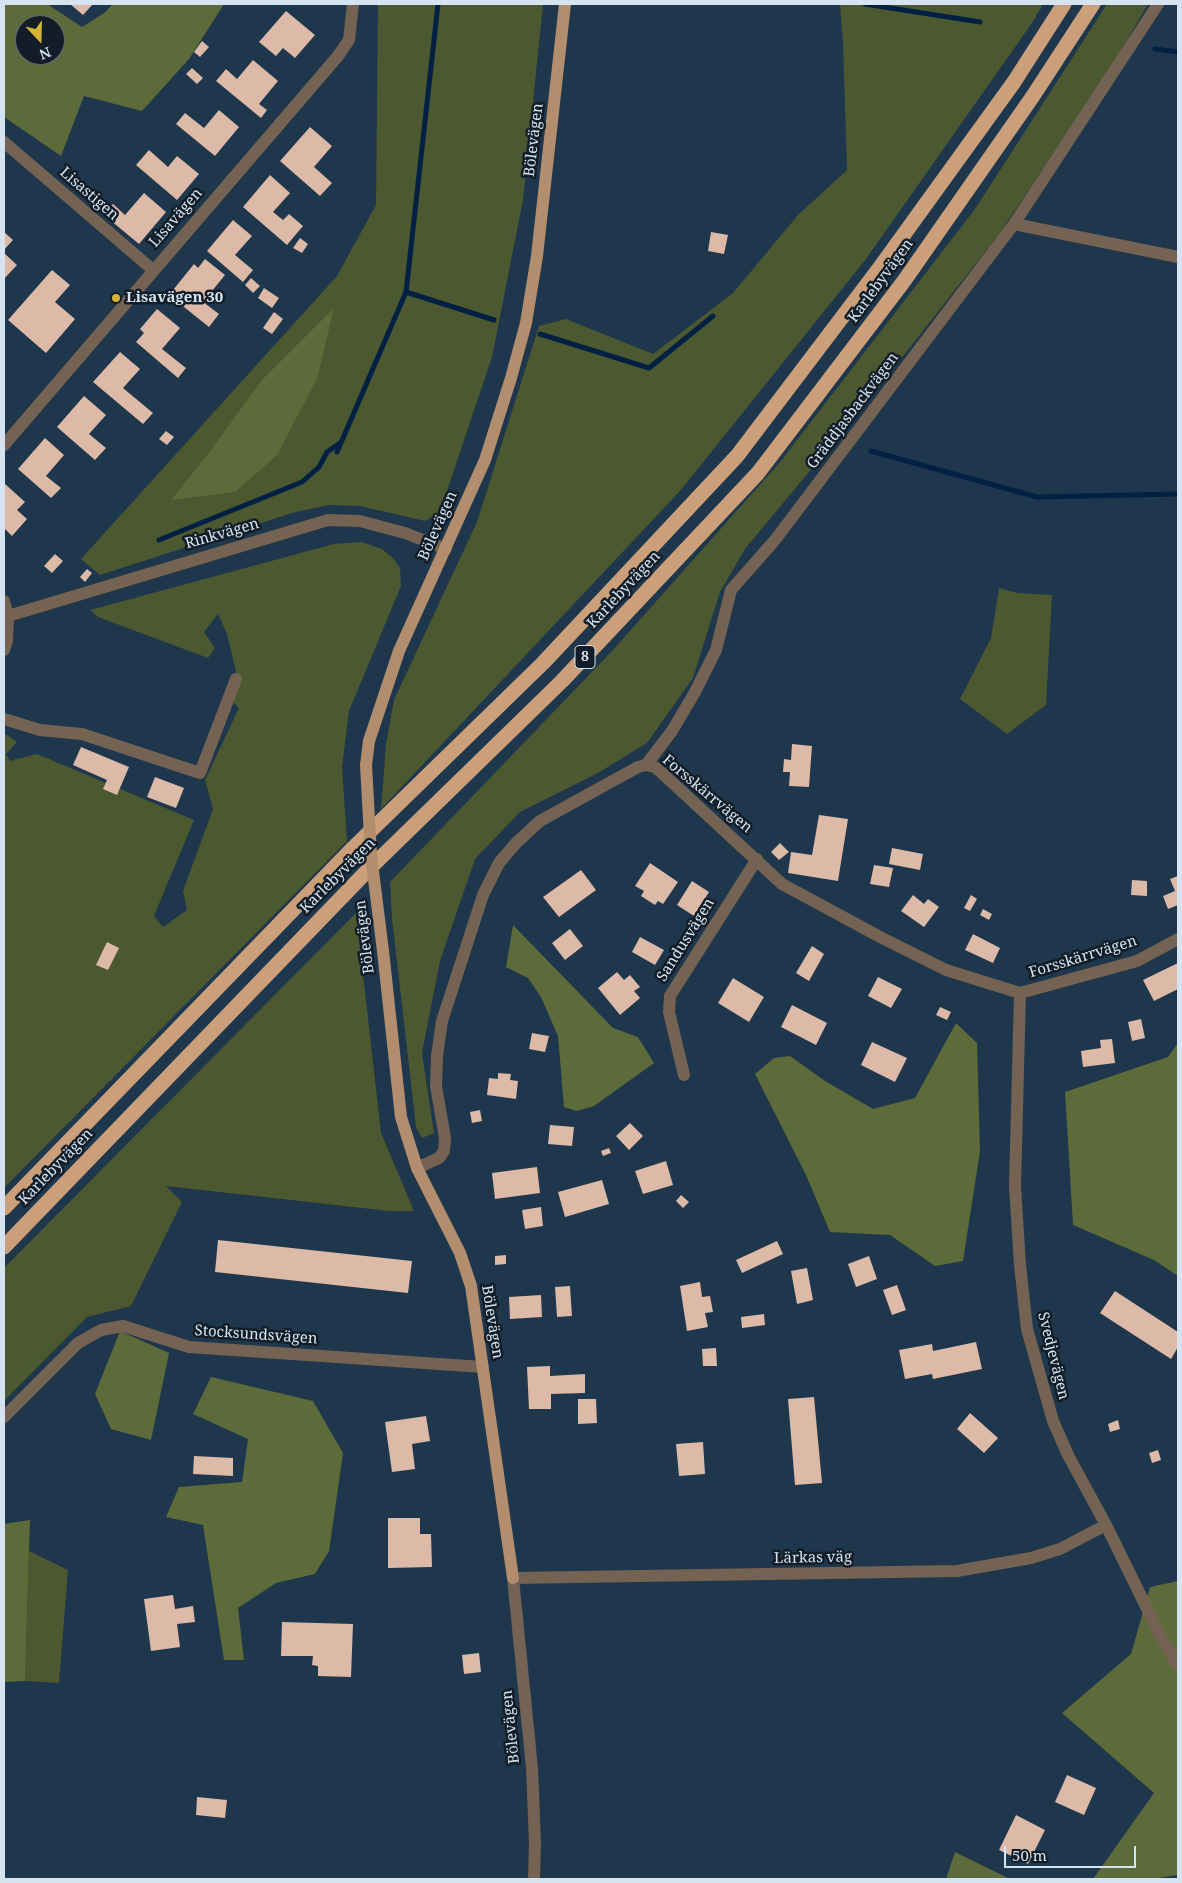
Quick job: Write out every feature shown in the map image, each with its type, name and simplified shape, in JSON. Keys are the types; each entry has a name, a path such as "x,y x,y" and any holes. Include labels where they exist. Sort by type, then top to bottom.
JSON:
{"highway":[{"name":"Karlebyvägen","path":"4,1208 353,848 543,663 737,456 892,250 1014,82 1064,4"},
{"name":"Karlebyvägen","path":"4,1247 368,870 562,681 758,473 904,281 1033,96 1093,4"}],"main road":[{"name":"Bölevägen","path":"513,1578 472,1286 450,1232 417,1168 401,1117 371,855 366,764 369,741 399,651 484,460 511,378 526,323 537,256 565,4"}],"street":[{"name":"Lisavägen","path":"4,445 338,56 349,40 353,4"},
{"name":"Gräddjasbackvägen","path":"646,765 676,723 695,692 716,650 731,590 775,540 1014,224 1158,4"},
{"name":"Lisastigen","path":"4,142 153,270"},
{"path":"1014,224 1178,257"},
{"name":"Rinkvägen","path":"8,616 328,520 360,521 405,533 446,549"},
{"path":"4,601 8,616 7,641 4,650"},
{"path":"4,719 40,730 82,734 200,774 236,679"},
{"name":"Forsskärrvägen","path":"417,1168 439,1158 444,1151 445,1138 436,1086 437,1056 442,1021 483,894 499,863 516,843 540,821 638,767 646,765 655,767 664,774 782,884 891,943 946,970 1020,993 1136,960 1178,939"},
{"name":"Sandusvägen","path":"684,1075 669,1012 670,996 757,859"},
{"name":"Svedjevägen","path":"1020,993 1015,1186 1020,1265 1027,1329 1053,1421 1068,1455 1106,1524 1161,1637 1178,1666"},
{"name":"Stocksundsvägen","path":"4,1417 78,1343 101,1330 124,1326 189,1347 483,1367"},
{"name":"Lärkas väg","path":"513,1578 957,1571 1031,1558 1060,1549 1106,1524"},
{"name":"Bölevägen","path":"513,1578 532,1768 535,1843 534,1879"}],"green space":[{"path":"4,4 47,4 64,15 15,15 15,65 65,65 65,16 82,27 104,13 113,4 224,4 189,59 142,111 84,96 61,156 4,117"},
{"path":"378,4 543,4 523,200 492,357 447,491 437,515 425,521 360,506 328,505 292,513 100,575 81,559 337,276 376,205"},
{"path":"840,4 1043,4 1032,23 866,259 680,491 381,809 386,744 394,700 477,522 539,326 566,319 653,354 733,293 798,215 847,170"},
{"path":"1107,4 1148,4 1106,76 999,234 871,397 745,549 720,592 693,678 647,743 598,773 520,812 475,859 440,961 422,1053 434,1133 422,1138 416,1127 392,918 390,882 613,650 780,462 975,209"},
{"path":"334,308 317,379 277,455 235,492 171,500 208,454 262,380"},
{"path":"362,542 382,549 393,558 400,568 401,586 349,711 342,768 347,841 4,1188 4,733 17,742 6,754 10,761 37,754 194,820 154,916 163,927 187,910 183,891 213,809 205,780 239,708 227,696 238,680 227,634 218,614 204,632 215,648 208,658 98,617 90,610 334,544"},
{"path":"999,588 1017,593 1052,595 1046,705 1007,734 960,699 991,638"},
{"path":"356,913 381,1133 414,1211 389,1211 166,1186 182,1202 131,1306 87,1317 4,1401 4,1268"},
{"path":"513,925 613,1028 638,1037 654,1063 594,1106 577,1111 564,1107 558,1036 541,997 528,978 506,967"},
{"path":"956,1023 977,1043 980,1151 963,1261 935,1266 890,1235 830,1232 806,1175 755,1074 774,1058 790,1056 825,1081 873,1109 915,1098"},
{"path":"1178,1043 1178,1276 1154,1260 1073,1225 1065,1092 1168,1057"},
{"path":"120,1331 169,1353 151,1440 111,1429 95,1394"},
{"path":"211,1377 313,1401 343,1453 329,1551 315,1574 276,1583 238,1608 244,1660 224,1660 203,1525 166,1517 179,1487 242,1482 248,1439 193,1414"},
{"path":"30,1520 25,1681 4,1682 4,1524"},
{"path":"29,1551 68,1570 59,1683 25,1681"},
{"path":"1178,1581 1178,1875 1150,1879 1093,1879 1154,1793 1062,1713 1131,1654 1150,1587"},
{"path":"955,1852 1010,1879 946,1879"}],"building":[{"path":"70,4 93,4 83,15"},
{"path":"286,11 315,35 295,58 283,48 276,56 259,42"},
{"path":"202,41 209,47 200,57 194,52"},
{"path":"253,60 278,81 259,104 267,110 261,118 216,81 226,69 237,79"},
{"path":"192,68 203,78 197,84 186,74"},
{"path":"219,110 239,127 215,156 176,124 185,113 204,128"},
{"path":"310,127 332,146 314,167 332,183 320,196 280,161"},
{"path":"149,150 168,167 177,156 199,174 177,200 136,165"},
{"path":"270,175 290,193 273,212 283,220 289,214 303,226 287,245 243,207"},
{"path":"144,193 166,212 139,244 104,215 113,204 125,215"},
{"path":"96,195 104,202 100,207 92,200"},
{"path":"233,220 252,236 235,255 253,270 243,282 207,251"},
{"path":"4,232 13,240 4,250"},
{"path":"711,232 728,235 724,254 708,251"},
{"path":"300,238 308,244 302,253 293,248"},
{"path":"4,253 17,265 4,279"},
{"path":"205,259 225,275 203,302 219,314 209,327 169,295 194,264 198,268"},
{"path":"52,270 70,285 55,302 75,319 46,353 8,320"},
{"path":"251,278 260,286 253,293 245,285"},
{"path":"264,288 279,298 272,308 258,298"},
{"path":"157,309 180,328 162,349 186,368 178,378 136,342 144,333 140,329"},
{"path":"274,312 283,319 272,334 263,328"},
{"path":"120,352 140,369 123,388 153,413 143,424 93,382"},
{"path":"84,396 106,415 89,434 106,448 95,460 57,427"},
{"path":"166,431 174,437 167,445 159,439"},
{"path":"45,438 64,455 46,476 61,488 51,498 18,469"},
{"path":"5,484 25,502 17,510 27,519 12,536 4,528"},
{"path":"55,554 63,561 52,573 44,566"},
{"path":"87,569 92,573 85,582 80,577"},
{"path":"792,744 812,746 809,787 789,786 790,772 783,772 784,759 791,760"},
{"path":"81,747 129,767 117,795 103,789 107,780 73,765"},
{"path":"155,777 184,788 176,808 147,797"},
{"path":"819,815 848,819 838,881 788,873 791,852 812,855"},
{"path":"780,843 789,852 779,860 771,852"},
{"path":"892,848 923,854 920,870 889,864"},
{"path":"650,863 678,882 663,904 658,901 655,905 641,896 644,891 635,886"},
{"path":"874,865 893,868 889,887 870,884"},
{"path":"581,870 596,890 559,917 543,897"},
{"path":"1178,876 1178,905 1168,909 1163,896 1175,891 1170,879"},
{"path":"1132,880 1147,881 1147,896 1131,895"},
{"path":"692,881 709,892 694,916 677,905"},
{"path":"913,895 924,904 928,899 939,907 924,927 901,911"},
{"path":"971,895 977,899 970,911 964,908"},
{"path":"983,909 992,914 989,920 980,915"},
{"path":"570,929 583,946 565,960 552,943"},
{"path":"973,934 1000,948 993,963 965,950"},
{"path":"640,937 664,950 655,965 632,952"},
{"path":"107,942 119,948 108,970 96,965"},
{"path":"812,946 824,954 809,981 796,973"},
{"path":"1178,963 1178,989 1154,1001 1143,980"},
{"path":"617,972 624,980 630,975 640,987 634,991 640,998 620,1015 598,988"},
{"path":"878,977 902,989 891,1008 868,996"},
{"path":"733,978 764,997 749,1022 718,1003"},
{"path":"792,1005 827,1023 816,1045 781,1027"},
{"path":"940,1007 951,1012 947,1020 936,1015"},
{"path":"1141,1019 1145,1038 1132,1041 1128,1022"},
{"path":"532,1033 549,1036 545,1052 529,1049"},
{"path":"1112,1039 1115,1063 1083,1067 1081,1051 1101,1048 1100,1040"},
{"path":"872,1042 907,1058 895,1082 861,1065"},
{"path":"498,1073 511,1074 510,1080 518,1081 516,1099 487,1095 489,1078 498,1079"},
{"path":"480,1110 482,1121 472,1123 470,1112"},
{"path":"630,1123 643,1136 629,1150 616,1136"},
{"path":"550,1125 574,1127 572,1146 548,1144"},
{"path":"609,1148 611,1153 603,1156 601,1151"},
{"path":"666,1161 673,1185 643,1194 635,1171"},
{"path":"537,1167 540,1193 495,1199 492,1173"},
{"path":"602,1180 609,1204 565,1217 558,1192"},
{"path":"681,1195 689,1202 683,1208 676,1201"},
{"path":"541,1207 543,1226 525,1229 522,1210"},
{"path":"218,1240 412,1261 408,1293 215,1272"},
{"path":"777,1241 783,1254 742,1273 736,1260"},
{"path":"506,1255 506,1264 495,1265 495,1256"},
{"path":"869,1256 877,1279 856,1287 848,1264"},
{"path":"807,1268 813,1300 797,1304 791,1271"},
{"path":"700,1282 702,1297 710,1296 713,1312 705,1313 708,1327 687,1331 680,1286"},
{"path":"897,1285 906,1310 892,1315 883,1290"},
{"path":"570,1286 572,1316 557,1317 555,1287"},
{"path":"1115,1291 1178,1332 1178,1347 1171,1359 1100,1313"},
{"path":"541,1295 542,1317 510,1319 509,1297"},
{"path":"764,1314 765,1325 742,1328 741,1317"},
{"path":"976,1342 982,1369 933,1379 932,1374 905,1379 899,1350 932,1344 933,1351"},
{"path":"716,1348 717,1366 703,1366 702,1349"},
{"path":"550,1366 550,1376 585,1374 585,1393 551,1394 551,1409 529,1409 527,1367"},
{"path":"814,1397 822,1483 795,1485 788,1399"},
{"path":"578,1399 596,1399 597,1423 578,1424"},
{"path":"970,1413 998,1438 984,1453 957,1429"},
{"path":"426,1416 430,1441 412,1444 415,1469 392,1472 385,1422"},
{"path":"1118,1420 1120,1429 1110,1432 1108,1424"},
{"path":"703,1442 705,1474 679,1476 676,1444"},
{"path":"1158,1450 1161,1460 1152,1463 1149,1453"},
{"path":"194,1456 233,1458 233,1476 193,1474"},
{"path":"388,1518 420,1518 420,1534 431,1534 432,1567 388,1568"},
{"path":"173,1595 175,1609 193,1606 195,1622 177,1624 180,1647 151,1651 144,1599"},
{"path":"282,1622 353,1624 351,1677 318,1676 318,1666 312,1665 313,1656 281,1656"},
{"path":"479,1653 481,1672 464,1674 462,1655"},
{"path":"1067,1775 1096,1788 1084,1815 1055,1802"},
{"path":"197,1797 227,1800 225,1818 196,1815"},
{"path":"1016,1815 1045,1830 1028,1864 999,1850"}],"waterway":[{"path":"337,452 406,292 438,4"},
{"path":"865,4 980,22"},
{"path":"1155,49 1178,52"},
{"path":"406,292 494,320"},
{"path":"540,334 649,368 713,316"},
{"path":"159,540 302,482 319,467 327,452 340,443"},
{"path":"871,451 1037,497 1178,494"}],"place":[{"name":"Lisavägen 30","path":"116,298"}]}
